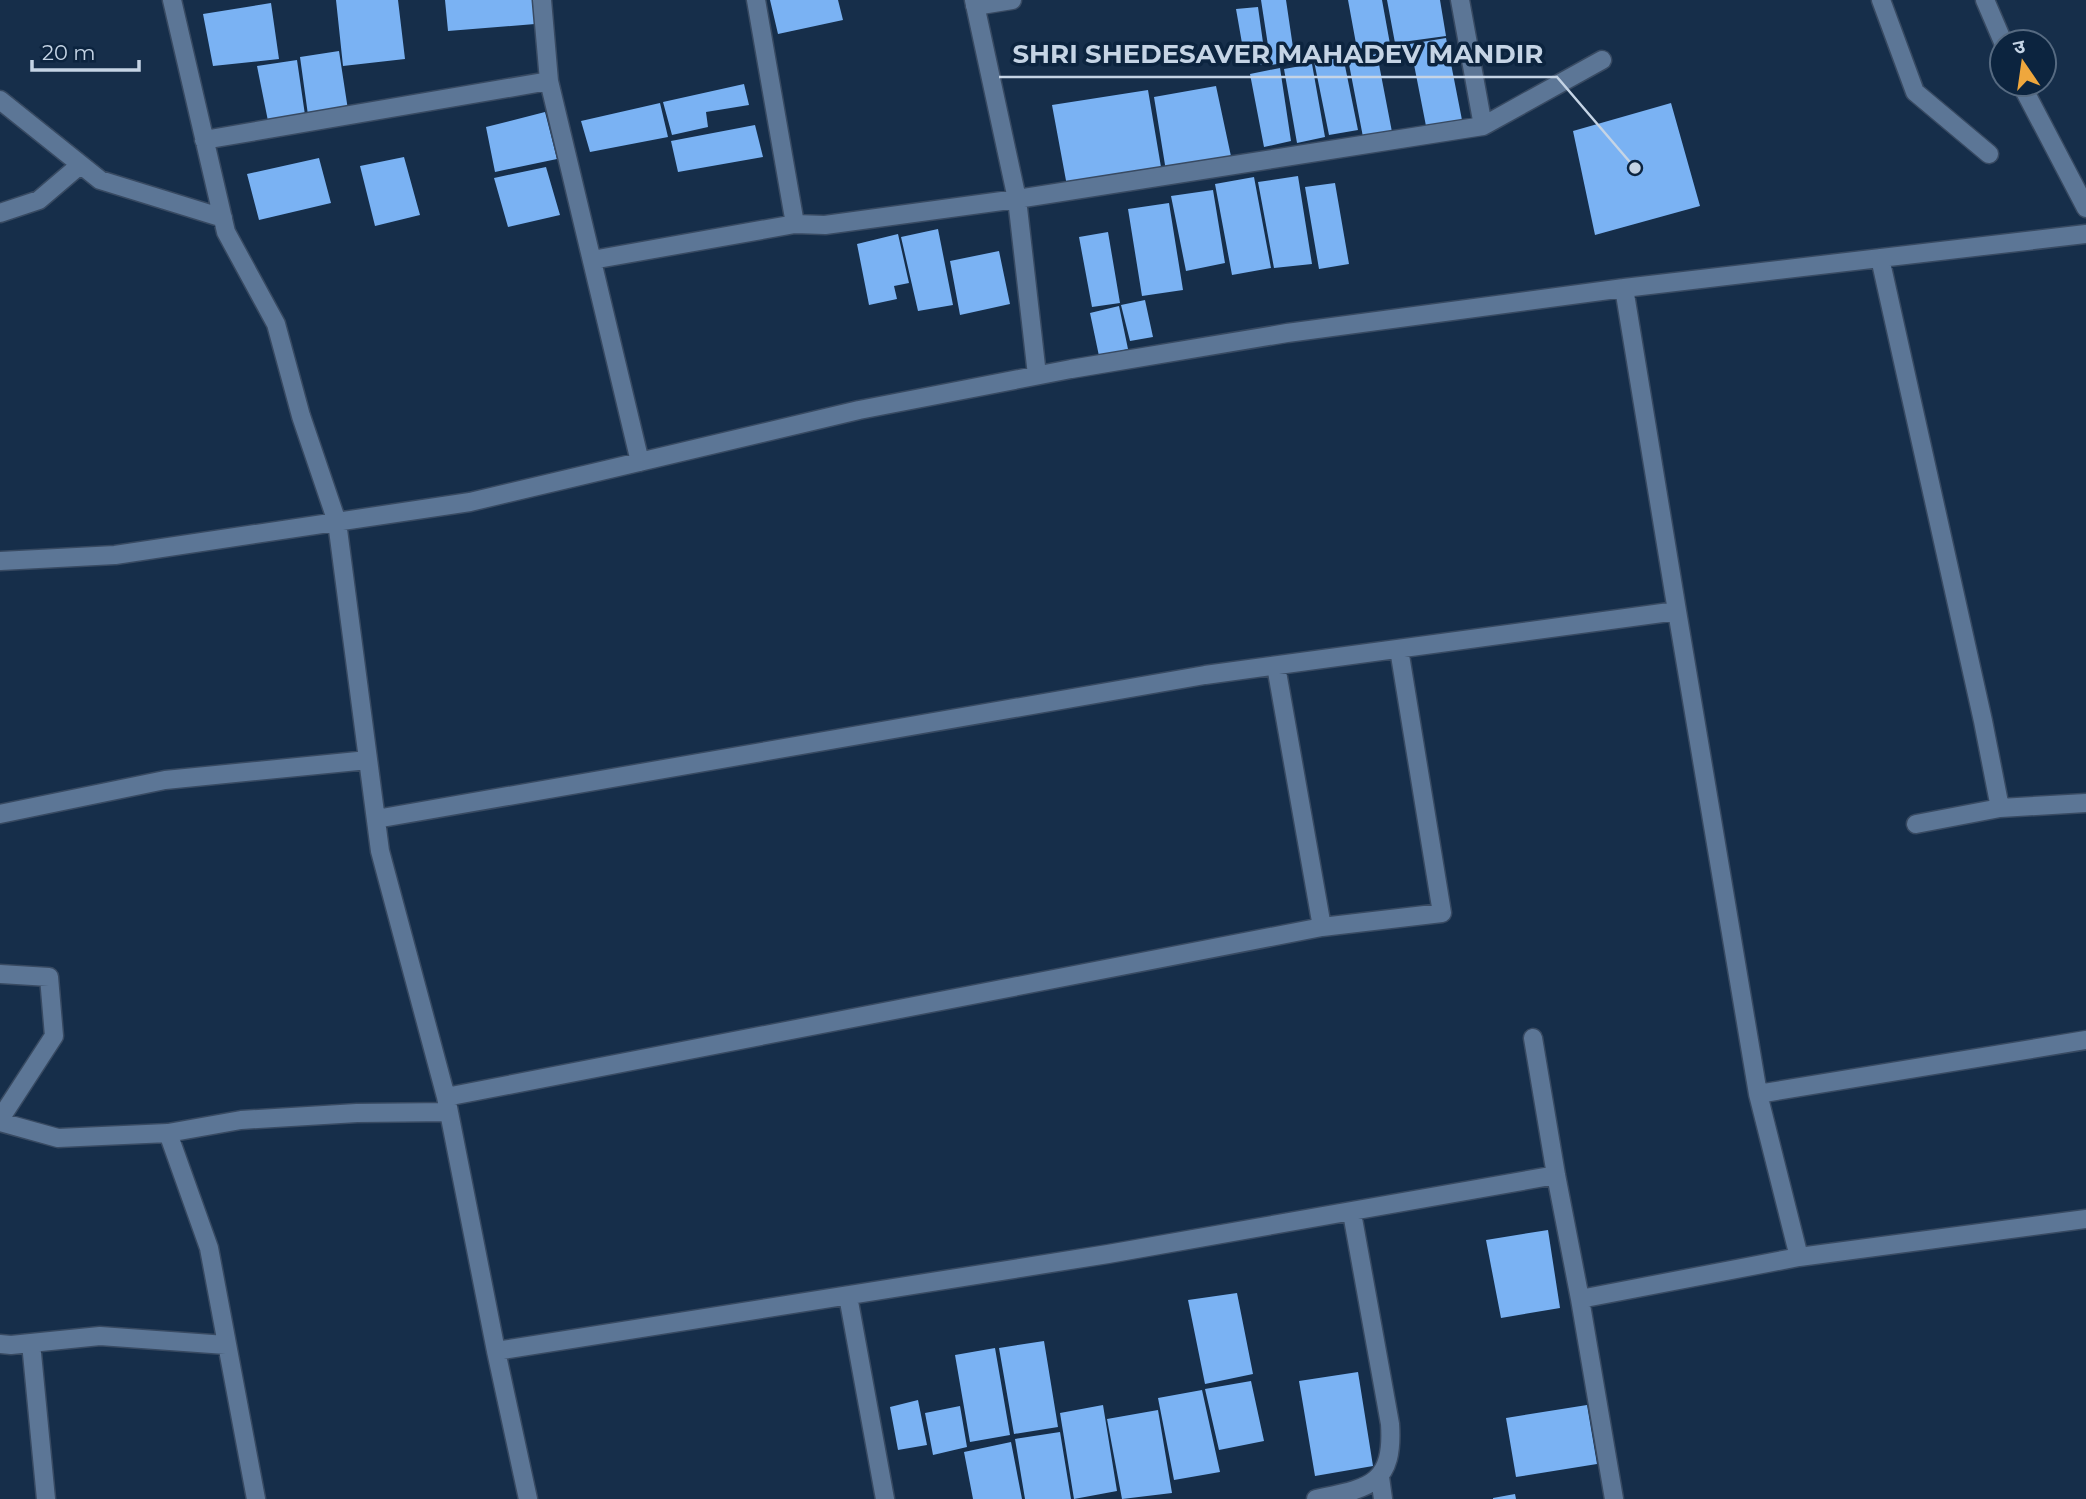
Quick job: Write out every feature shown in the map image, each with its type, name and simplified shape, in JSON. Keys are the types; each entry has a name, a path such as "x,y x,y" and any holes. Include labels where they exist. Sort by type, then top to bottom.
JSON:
{"street":[{"path":"172,0 226,232 276,324 301,416 337,522 380,851 447,1104 528,1499"},
{"path":"542,0 549,81 640,462"},
{"path":"756,0 795,223"},
{"path":"1012,0 974,3 1017,199 1037,375"},
{"path":"1460,0 1483,126"},
{"path":"1881,0 1915,92 1989,154"},
{"path":"1985,0 1997,28"},
{"path":"592,260 795,223 825,225 1017,199 1483,126 1602,60"},
{"path":"204,140 549,81"},
{"path":"2028,98 2086,208"},
{"path":"0,100 100,180 223,218"},
{"path":"0,213 39,200 80,165"},
{"path":"0,561 115,555 470,502 859,410 1037,375 1287,333 1624,288 2086,234"},
{"path":"1880,258 2000,808"},
{"path":"1624,288 1758,1094 1799,1257"},
{"path":"376,819 1191,678 1677,611"},
{"path":"0,974 50,977 54,1036 0,1121 58,1138 169,1133 241,1120 447,1104 1322,927 1442,912 1399,649"},
{"path":"1276,666 1322,927"},
{"path":"0,814 165,780 368,760"},
{"path":"1916,824 2000,808 2086,803"},
{"path":"1533,1038 1614,1499"},
{"path":"1758,1094 2086,1040"},
{"path":"169,1133 209,1248 256,1499"},
{"path":"496,1351 1352,1213 1556,1175"},
{"path":"1352,1213 1390,1424 1391,1449 1380,1478 1382,1499"},
{"path":"1580,1299 1799,1257 2086,1219"},
{"path":"848,1296 886,1499"},
{"path":"0,1344 100,1336 226,1345"},
{"path":"31,1343 46,1499"},
{"path":"1316,1499 1356,1490 1380,1478"}],"building":[{"path":"336,0 398,0 405,59 343,66"},
{"path":"445,0 532,0 535,24 448,31"},
{"path":"770,0 838,0 843,20 778,34"},
{"path":"1261,0 1286,0 1295,61 1271,65"},
{"path":"1348,0 1382,0 1390,44 1357,49"},
{"path":"1387,0 1440,0 1446,36 1395,43"},
{"path":"271,3 279,59 213,66 203,14"},
{"path":"1258,7 1266,64 1246,66 1236,9"},
{"path":"1446,38 1462,120 1426,126 1410,44"},
{"path":"339,51 348,110 308,115 300,57"},
{"path":"1377,54 1392,132 1363,137 1348,59"},
{"path":"1343,56 1358,130 1329,135 1314,61"},
{"path":"297,60 305,115 268,121 257,66"},
{"path":"1312,64 1325,137 1297,143 1284,69"},
{"path":"1280,68 1291,141 1264,147 1250,74"},
{"path":"744,84 749,105 706,112 708,127 672,135 663,102"},
{"path":"1216,86 1232,161 1166,171 1154,97"},
{"path":"1148,90 1162,173 1067,186 1052,105"},
{"path":"660,103 668,137 590,152 581,121"},
{"path":"1671,103 1700,206 1595,235 1573,131"},
{"path":"545,112 557,159 495,172 486,127"},
{"path":"755,125 763,157 678,172 671,141"},
{"path":"404,157 420,215 375,226 360,166"},
{"path":"319,158 331,203 259,220 247,174"},
{"path":"546,167 560,215 508,227 494,178"},
{"path":"1298,176 1312,264 1274,268 1258,182"},
{"path":"1254,177 1271,268 1232,275 1215,184"},
{"path":"1335,183 1349,264 1319,269 1305,187"},
{"path":"1213,190 1225,263 1186,271 1171,196"},
{"path":"1169,203 1183,290 1142,296 1128,209"},
{"path":"938,229 953,305 918,311 901,237"},
{"path":"1108,232 1120,303 1092,307 1079,237"},
{"path":"898,234 909,283 894,286 897,299 869,305 857,244"},
{"path":"999,251 1010,304 960,315 950,261"},
{"path":"1145,300 1153,337 1130,341 1121,305"},
{"path":"1119,306 1128,349 1099,356 1090,313"},
{"path":"1548,1230 1560,1308 1501,1318 1486,1240"},
{"path":"1237,1293 1253,1374 1205,1384 1188,1300"},
{"path":"1044,1341 1058,1427 1014,1434 999,1348"},
{"path":"995,1348 1010,1435 970,1442 955,1355"},
{"path":"1358,1372 1373,1466 1315,1476 1299,1381"},
{"path":"1251,1381 1264,1441 1219,1450 1205,1389"},
{"path":"1202,1390 1220,1472 1174,1480 1158,1398"},
{"path":"918,1400 927,1445 898,1450 890,1407"},
{"path":"1103,1405 1117,1491 1074,1499 1060,1413"},
{"path":"1587,1405 1597,1464 1516,1477 1506,1418"},
{"path":"960,1406 967,1447 933,1455 925,1413"},
{"path":"1158,1410 1172,1493 1122,1499 1107,1419"},
{"path":"1060,1432 1071,1499 1025,1499 1015,1439"},
{"path":"1011,1442 1022,1499 973,1499 964,1452"},
{"path":"1515,1494 1516,1499 1493,1499 1493,1498"}],"place":[{"name":"SHRI SHEDESAVER MAHADEV MANDIR","path":"1635,168"}]}
